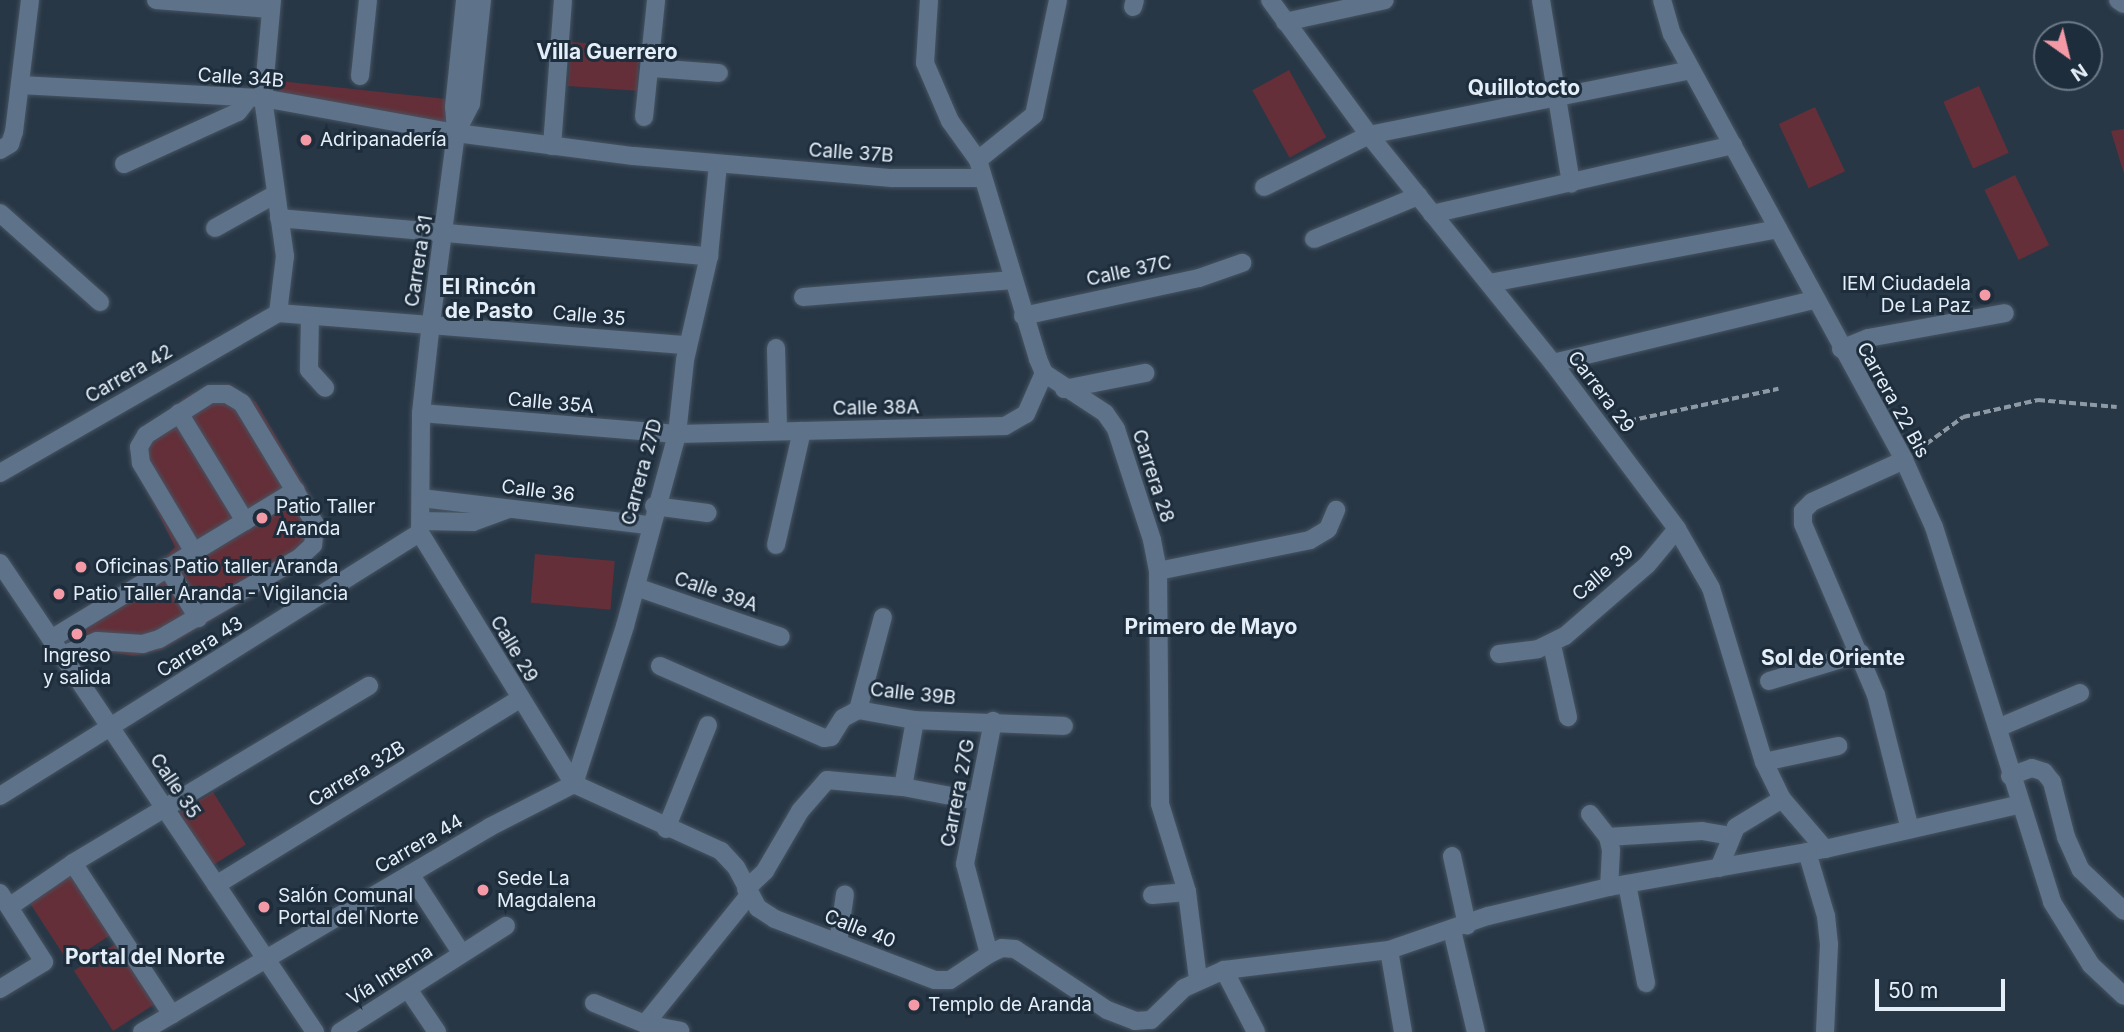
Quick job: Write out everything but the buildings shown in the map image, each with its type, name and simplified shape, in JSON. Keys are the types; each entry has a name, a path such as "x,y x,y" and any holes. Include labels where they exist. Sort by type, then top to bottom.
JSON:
{"street":[{"path":"5,147 20,85 30,0"},
{"path":"156,0 272,4 256,98 285,256 278,313"},
{"path":"360,76 369,0"},
{"path":"456,133 454,107 465,0"},
{"name":"Carrera 31","path":"420,527 421,413 431,323 446,230 456,133 471,104 482,0"},
{"path":"552,146 564,0"},
{"path":"644,117 656,0"},
{"path":"929,0 925,63 950,121 979,169 1023,316 1044,373"},
{"path":"979,169 1034,115 1058,0"},
{"name":"Carrera 29","path":"1261,0 1674,533 1693,570 1759,765 1816,851"},
{"name":"Carrera 29","path":"1269,0 1366,137"},
{"path":"1285,22 1385,0"},
{"path":"1541,0 1571,184"},
{"name":"Carrera 22 Bis","path":"1662,0 1672,34 1778,229 1813,300 1904,460 1934,527 2000,727 2010,776 2052,902 2091,965 2124,996"},
{"path":"2118,0 2124,4"},
{"path":"651,68 719,73"},
{"path":"1264,187 1366,137 1691,70"},
{"name":"Calle 34B","path":"20,85 256,98 456,133 552,146"},
{"path":"124,164 231,116 256,98"},
{"path":"1432,214 1732,145"},
{"name":"Calle 37B","path":"552,146 718,164 892,178 979,169"},
{"name":"Carrera 27D","path":"574,785 636,587 654,506 677,434 687,345 709,256 718,164"},
{"path":"215,228 274,195"},
{"path":"1314,239 1414,198"},
{"name":"Carrera 29","path":"1414,198 1432,214 1553,363 1711,588 1764,762 1780,800"},
{"path":"0,213 100,302"},
{"path":"279,218 446,230 709,256"},
{"path":"1490,283 1778,229"},
{"name":"Calle 37C","path":"1023,316 1199,278 1242,262"},
{"path":"803,297 1013,280"},
{"path":"1553,363 1813,300"},
{"name":"Calle 35","path":"278,313 687,345"},
{"name":"Carrera 42","path":"0,472 278,313"},
{"path":"1841,349 1868,338 2005,313"},
{"path":"310,316 309,370 325,388"},
{"path":"776,348 778,432"},
{"name":"Carrera 28","path":"1044,373 1064,389 1105,413 1116,429 1158,571 1160,804 1187,892 1198,979"},
{"name":"Calle 38A","path":"677,434 1005,426 1026,414 1044,373"},
{"path":"1064,389 1145,373"},
{"path":"62,655 93,641 151,643 198,618 312,547 317,528 238,399 211,394 144,437 139,458 194,552"},
{"path":"179,413 245,521"},
{"name":"Calle 35A","path":"421,413 677,434"},
{"path":"776,545 802,430"},
{"path":"1904,460 1812,502 1803,511 1803,524 1861,653 1910,829"},
{"path":"51,639 296,491"},
{"name":"Calle 36","path":"421,498 649,526"},
{"path":"654,506 708,513"},
{"path":"420,527 473,522 508,509"},
{"path":"1158,571 1310,540 1328,529 1336,510"},
{"name":"Calle 29","path":"420,527 520,699 574,785"},
{"name":"Carrera 43","path":"0,796 420,527"},
{"name":"Calle 39","path":"1552,645 1647,565 1674,533"},
{"name":"Calle 35","path":"0,563 315,1032"},
{"path":"167,567 198,618"},
{"name":"Calle 39A","path":"636,587 781,637"},
{"path":"858,710 883,617"},
{"path":"1499,654 1552,645 1567,717"},
{"path":"1769,681 1861,653"},
{"name":"Calle 39B","path":"660,666 824,738 831,737 843,718 858,710 915,720 993,721 1064,726"},
{"path":"0,989 44,962 5,900 369,686"},
{"path":"2000,727 2080,693"},
{"name":"Carrera 32B","path":"216,885 520,699"},
{"path":"903,787 915,720"},
{"name":"Carrera 27G","path":"989,954 965,864 993,721"},
{"path":"666,829 708,725"},
{"path":"1764,762 1838,746"},
{"path":"2010,776 2032,768 2044,772 2052,782 2066,837 2081,870 2124,911"},
{"path":"645,1024 782,848 800,811 827,780 903,787 977,802"},
{"name":"Calle 40","path":"574,785 666,829 721,851 736,867 758,908 775,919 935,980 964,974 989,954"},
{"name":"Carrera 44","path":"142,1032 561,787 574,785"},
{"path":"1718,868 1730,836 1744,821 1780,800"},
{"path":"989,954 1002,948 1015,949 1107,1010 1135,1021 1151,1020 1198,979 1224,970 1389,950 1460,927 1618,886 1816,851 2021,804"},
{"path":"1590,814 1608,837 1618,886 1646,983"},
{"path":"1608,837 1702,831 1730,836"},
{"path":"1816,851 1829,944 1825,1032"},
{"path":"1452,856 1476,1032"},
{"path":"72,863 172,1016"},
{"name":"Vía Interna","path":"410,874 462,954"},
{"path":"1152,895 1187,892"},
{"path":"838,943 845,894"},
{"name":"Vía Interna","path":"340,1032 506,926"},
{"path":"1389,950 1403,1032"},
{"path":"1224,970 1256,1032"},
{"path":"408,989 437,1032"},
{"path":"594,1003 645,1024 680,1031"}],"path":[{"path":"1601,428 1777,389"},
{"path":"1904,460 1963,417 2038,400 2117,407"}],"shaded area":[{"path":"571,42 640,47 637,91 568,86"},
{"path":"1289,70 1326,137 1290,158 1252,90"},
{"path":"279,81 446,99 445,125 279,94"},
{"path":"1979,86 2009,153 1973,169 1943,102"},
{"path":"1815,107 1845,171 1809,188 1779,124"},
{"path":"2124,129 2124,174 2111,131"},
{"path":"2015,175 2049,245 2019,260 1984,190"},
{"path":"228,384 256,402 299,476 326,525 322,548 304,566 161,650 134,656 99,650 79,656 59,624 165,558 175,547 133,463 141,430 192,393"},
{"path":"535,554 615,561 610,610 531,603"},
{"path":"213,792 246,845 211,866 178,814"},
{"path":"72,867 114,932 68,962 26,897"},
{"path":"115,944 154,1004 113,1031 74,971"}],"place":[{"name":"Adripanadería","path":"306,140"},
{"name":"IEM Ciudadela De La Paz","path":"1985,295"},
{"name":"Patio Taller Aranda","path":"262,518"},
{"name":"Oficinas Patio taller Aranda","path":"81,567"},
{"name":"Patio Taller Aranda - Vigilancia","path":"59,594"},
{"name":"Ingreso y salida","path":"77,634"},
{"name":"Sede La Magdalena","path":"483,890"},
{"name":"Salón Comunal Portal del Norte","path":"264,907"},
{"name":"Templo de Aranda","path":"914,1005"}],"district":[{"name":"Villa Guerrero","path":"607,52"},
{"name":"Quillotocto","path":"1524,88"},
{"name":"El Rincón de Pasto","path":"489,299"},
{"name":"Primero de Mayo","path":"1211,627"},
{"name":"Sol de Oriente","path":"1833,658"},
{"name":"Portal del Norte","path":"145,957"}]}
